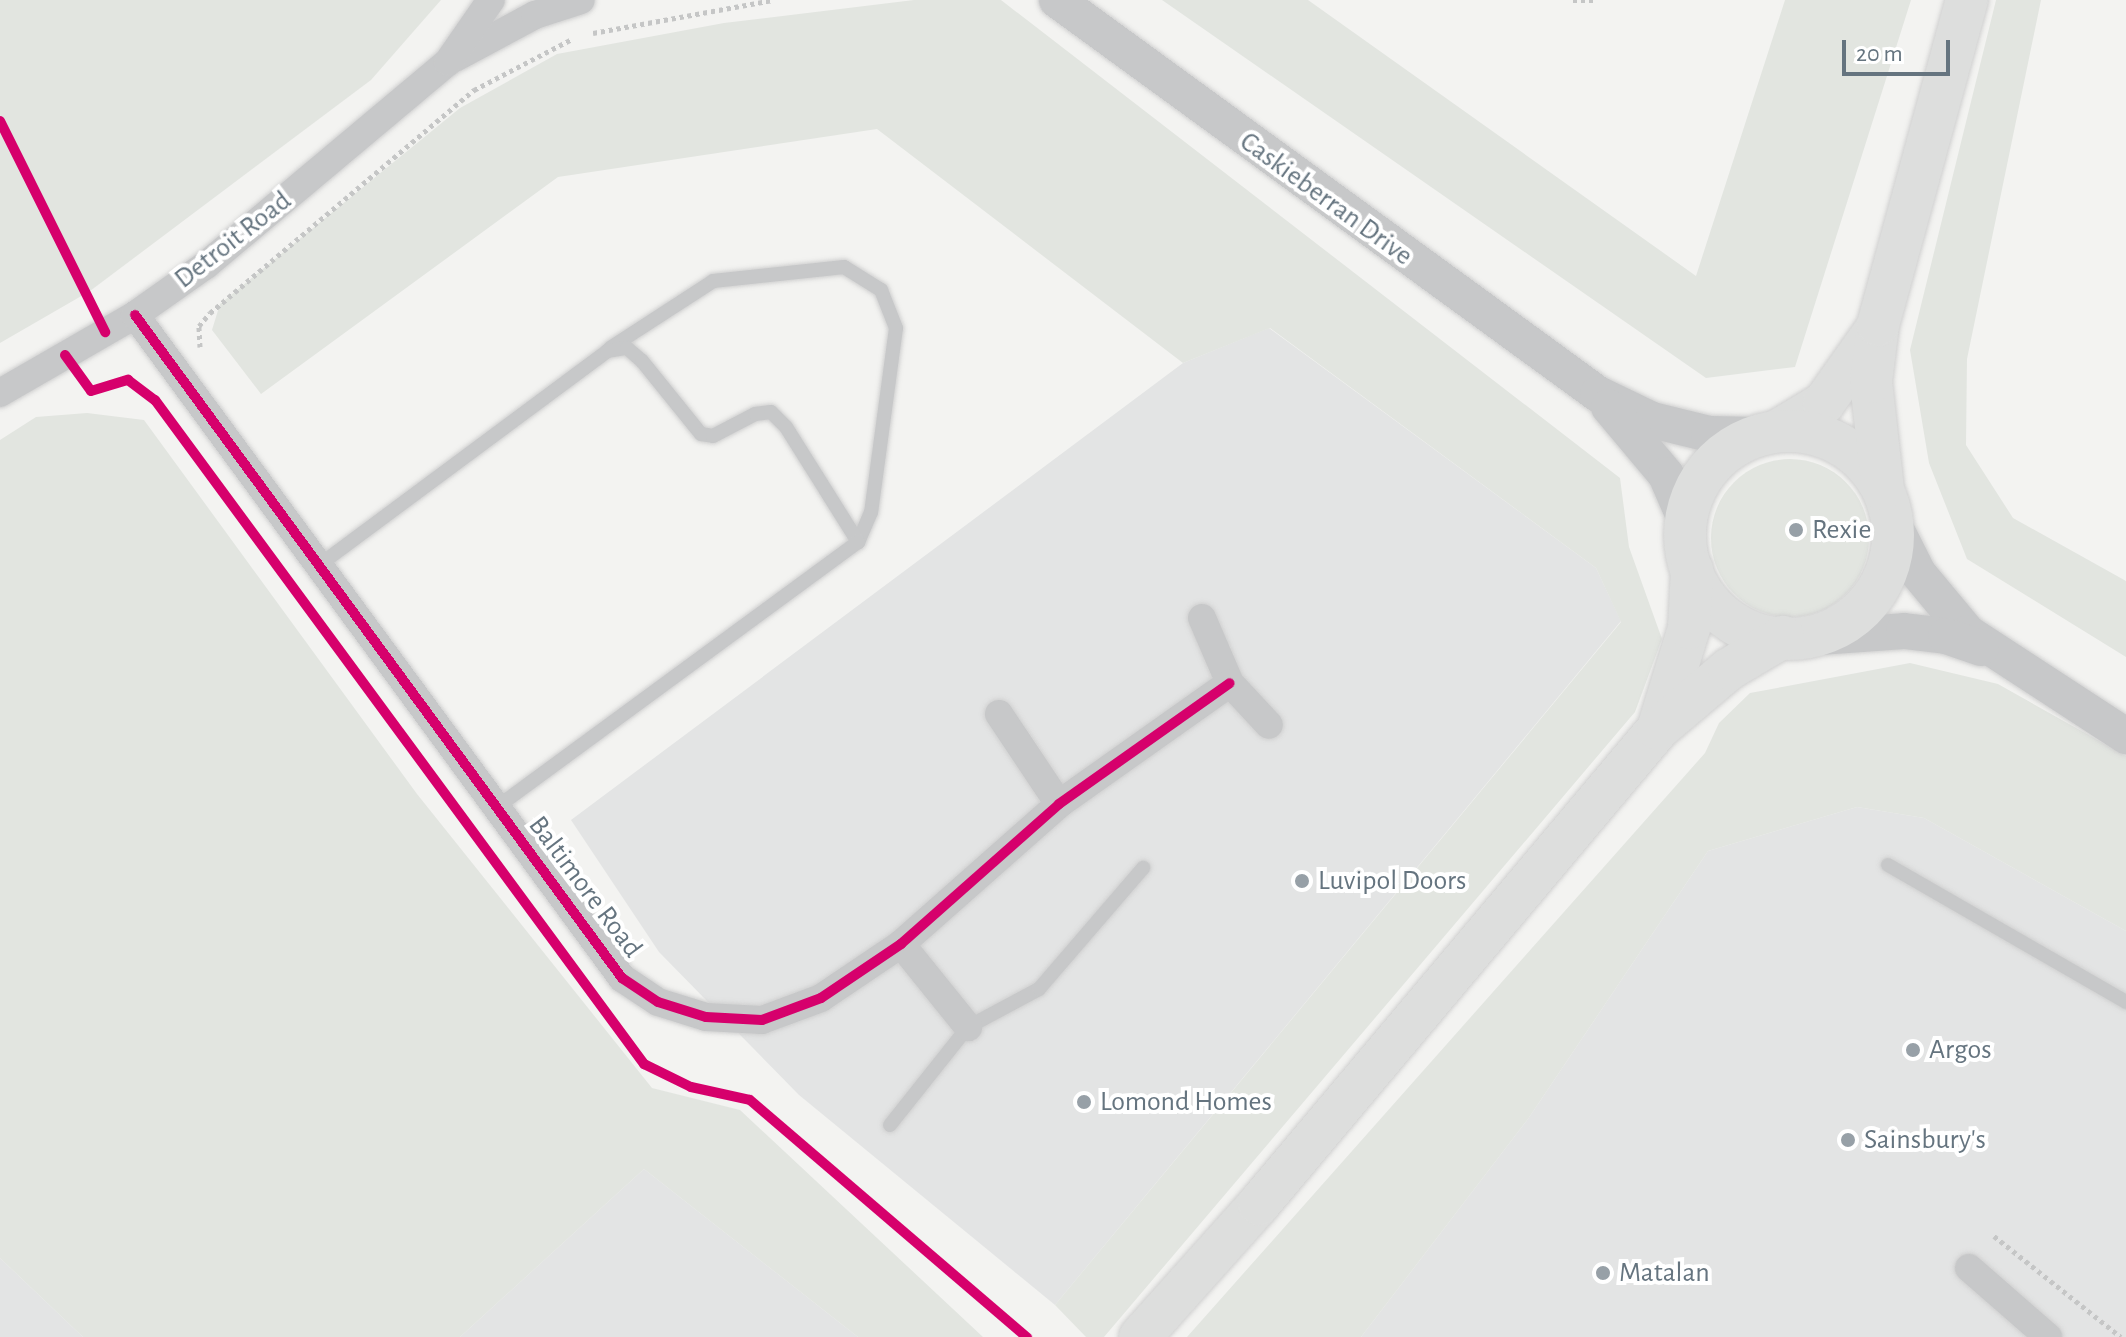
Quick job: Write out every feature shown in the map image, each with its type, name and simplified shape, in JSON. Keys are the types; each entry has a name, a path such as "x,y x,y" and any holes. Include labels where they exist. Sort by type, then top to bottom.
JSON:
{"main road":[{"path":"1140,1337 1259,1204 1658,729 1729,669 1794,638 1836,628 1877,591 1891,557 1888,506 1871,395 1878,325 1967,0"},
{"path":"1658,729 1689,628 1692,569 1685,519 1695,489 1716,459 1743,440 1770,433 1824,403 1878,325"},
{"path":"1770,433 1833,440 1862,461 1888,506"},
{"path":"1692,569 1717,610 1747,630 1794,638"}],"street":[{"name":"Detroit Road","path":"448,62 491,0"},
{"name":"Detroit Road","path":"0,393 135,315 217,256 448,62 535,15 581,0"},
{"name":"Caskieberran Drive","path":"1057,0 1598,394"},
{"name":"Baltimore Road","path":"135,315 622,978 658,1002 706,1017 762,1020 821,998 901,944 1059,804 1230,683"},
{"path":"1598,394 1652,420 1709,434 1770,433"},
{"path":"1598,394 1666,475 1685,519"},
{"path":"1888,506 1941,606 1968,633 2126,736"},
{"path":"1202,618 1230,683 1269,725"},
{"path":"1794,638 1904,631 1946,636 2009,658"},
{"path":"999,714 1059,804"},
{"path":"901,944 968,1027"},
{"path":"1969,1268 2048,1337"}],"lane":[{"path":"318,566 607,351 713,281 844,267 881,290 896,328 871,512 858,542 496,808"},
{"path":"607,351 627,348 642,361 701,434 713,436 755,414 771,412 854,529 858,542"},
{"path":"1888,865 2126,1002"},
{"path":"890,1125 968,1027 1039,989 1143,868"}],"path":[{"path":"204,359 197,335 210,313 474,90 573,39 623,23 773,0"},
{"path":"1573,0 1594,0"},
{"path":"1994,1236 2121,1337"}],"shaded area":[{"path":"0,0 441,0 371,80 90,291 0,343"},
{"path":"914,0 1001,0 1620,478 1629,547 1662,639 1635,712 1104,1337 1086,1337 1055,1305 1621,622 1596,568 1270,328 1183,363 877,129 558,177 261,394 212,330 220,304 460,108 557,54 724,23"},
{"path":"1162,0 1308,0 1696,276 1785,0 1911,0 1795,367 1706,378"},
{"path":"1996,0 2041,0 1967,359 1966,445 2013,518 2126,581 2126,657 1967,559 1929,463 1910,350"},
{"path":"1269,328 1596,568 1621,621 1055,1305 799,1095 659,952 571,820 1183,363"},
{"path":"87,413 144,420 417,794 652,1088 740,1110 983,1337 858,1337 644,1169 460,1337 83,1337 0,1258 0,440 36,417"},
{"path":"1790,459 1820,465 1846,482 1863,508 1869,538 1863,568 1846,594 1820,611 1790,617 1760,611 1734,594 1717,568 1711,538 1717,508 1734,482 1760,465"},
{"path":"1910,663 1998,684 2126,756 2126,931 1924,818 1857,807 1708,851 1528,1119 1361,1337 1187,1337 1705,753 1719,723 1750,693"},
{"path":"1857,807 1924,818 2126,931 2126,1337 1361,1337 1528,1119 1708,851"},
{"path":"644,1169 858,1337 460,1337"},
{"path":"0,1258 83,1337 0,1337"}],"cycle path":[{"path":"0,121 105,332"},
{"path":"135,315 622,978 658,1002 706,1017 762,1020 821,998 901,944 1059,804 1230,683"},
{"path":"65,355 91,391 128,380 155,400 644,1064 691,1087 750,1100 1027,1337"}],"place":[{"name":"Rexie","path":"1796,530"},
{"name":"Luvipol Doors","path":"1302,881"},
{"name":"Argos","path":"1913,1050"},
{"name":"Lomond Homes","path":"1084,1102"},
{"name":"Sainsbury's","path":"1848,1140"},
{"name":"Matalan","path":"1603,1273"}]}
